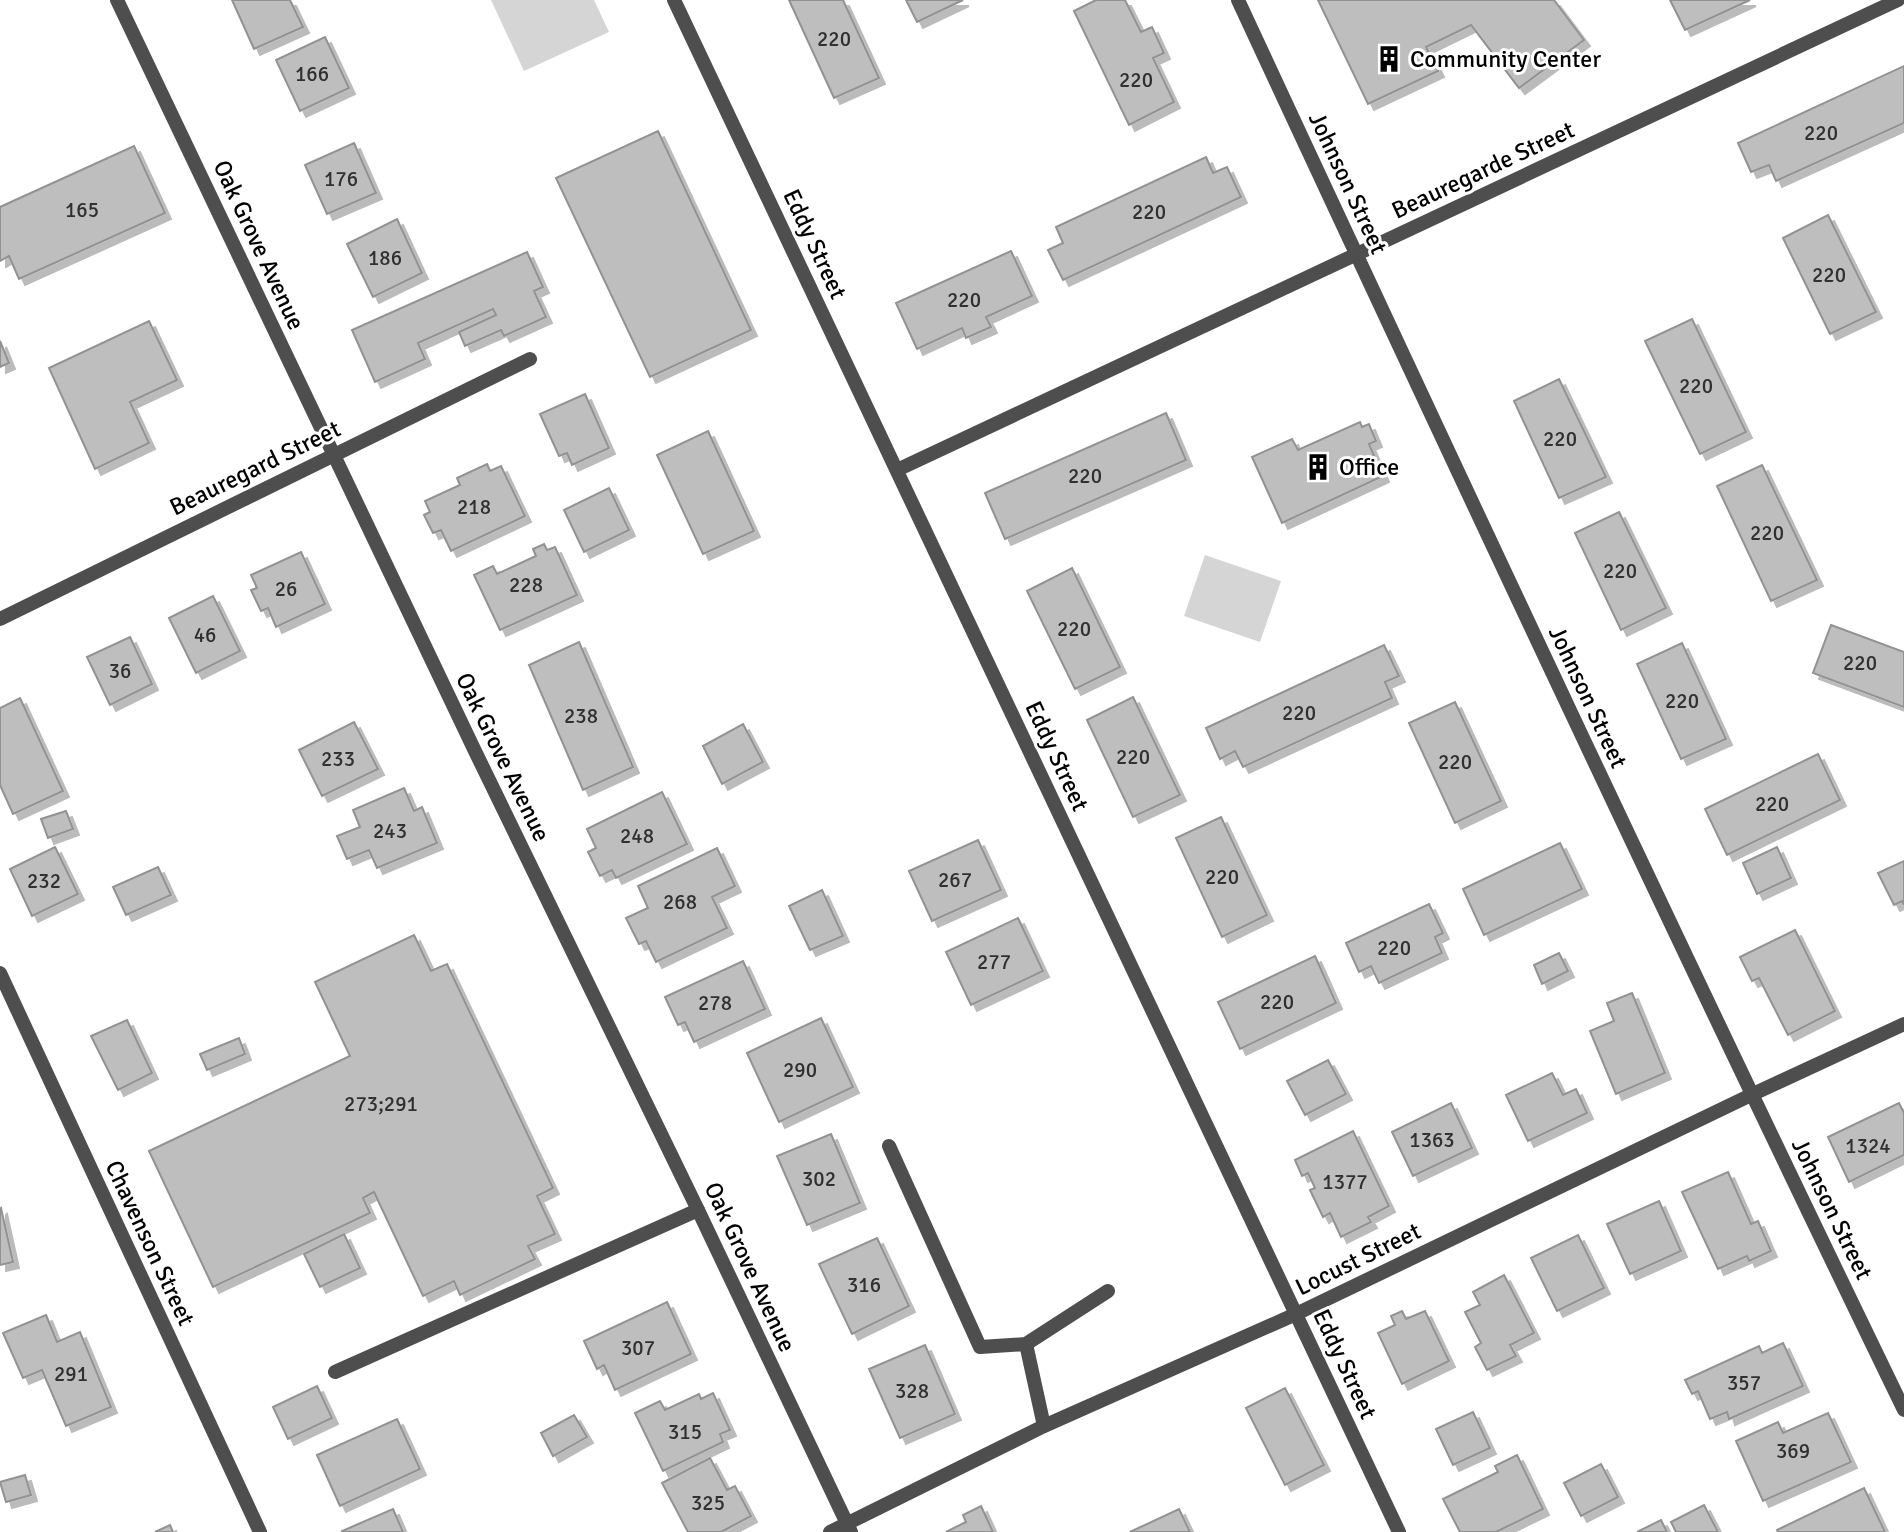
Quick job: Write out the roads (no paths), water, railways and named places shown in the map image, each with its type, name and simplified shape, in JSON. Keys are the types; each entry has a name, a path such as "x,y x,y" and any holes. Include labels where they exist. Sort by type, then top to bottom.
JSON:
{"street":[{"name":"Oak Grove Avenue","path":"117,0 849,1528"},
{"name":"Eddy Street","path":"674,0 1399,1532"},
{"name":"Johnson Street","path":"1238,0 1513,592 1751,1095 1904,1410"},
{"name":"Beauregarde Street","path":"897,470 1898,0"},
{"name":"Beauregard Street","path":"0,619 530,359"},
{"name":"Chavenson Street","path":"0,973 260,1532"},
{"name":"Locust Street","path":"830,1532 849,1528 1044,1426 1296,1314 1904,1024"},
{"path":"889,1146 980,1347 1026,1344 1108,1291"},
{"path":"335,1372 698,1210"},
{"path":"1026,1344 1044,1426"}],"place":[{"name":"Community Center","path":"1389,59"},
{"name":"Office","path":"1318,467"}]}
